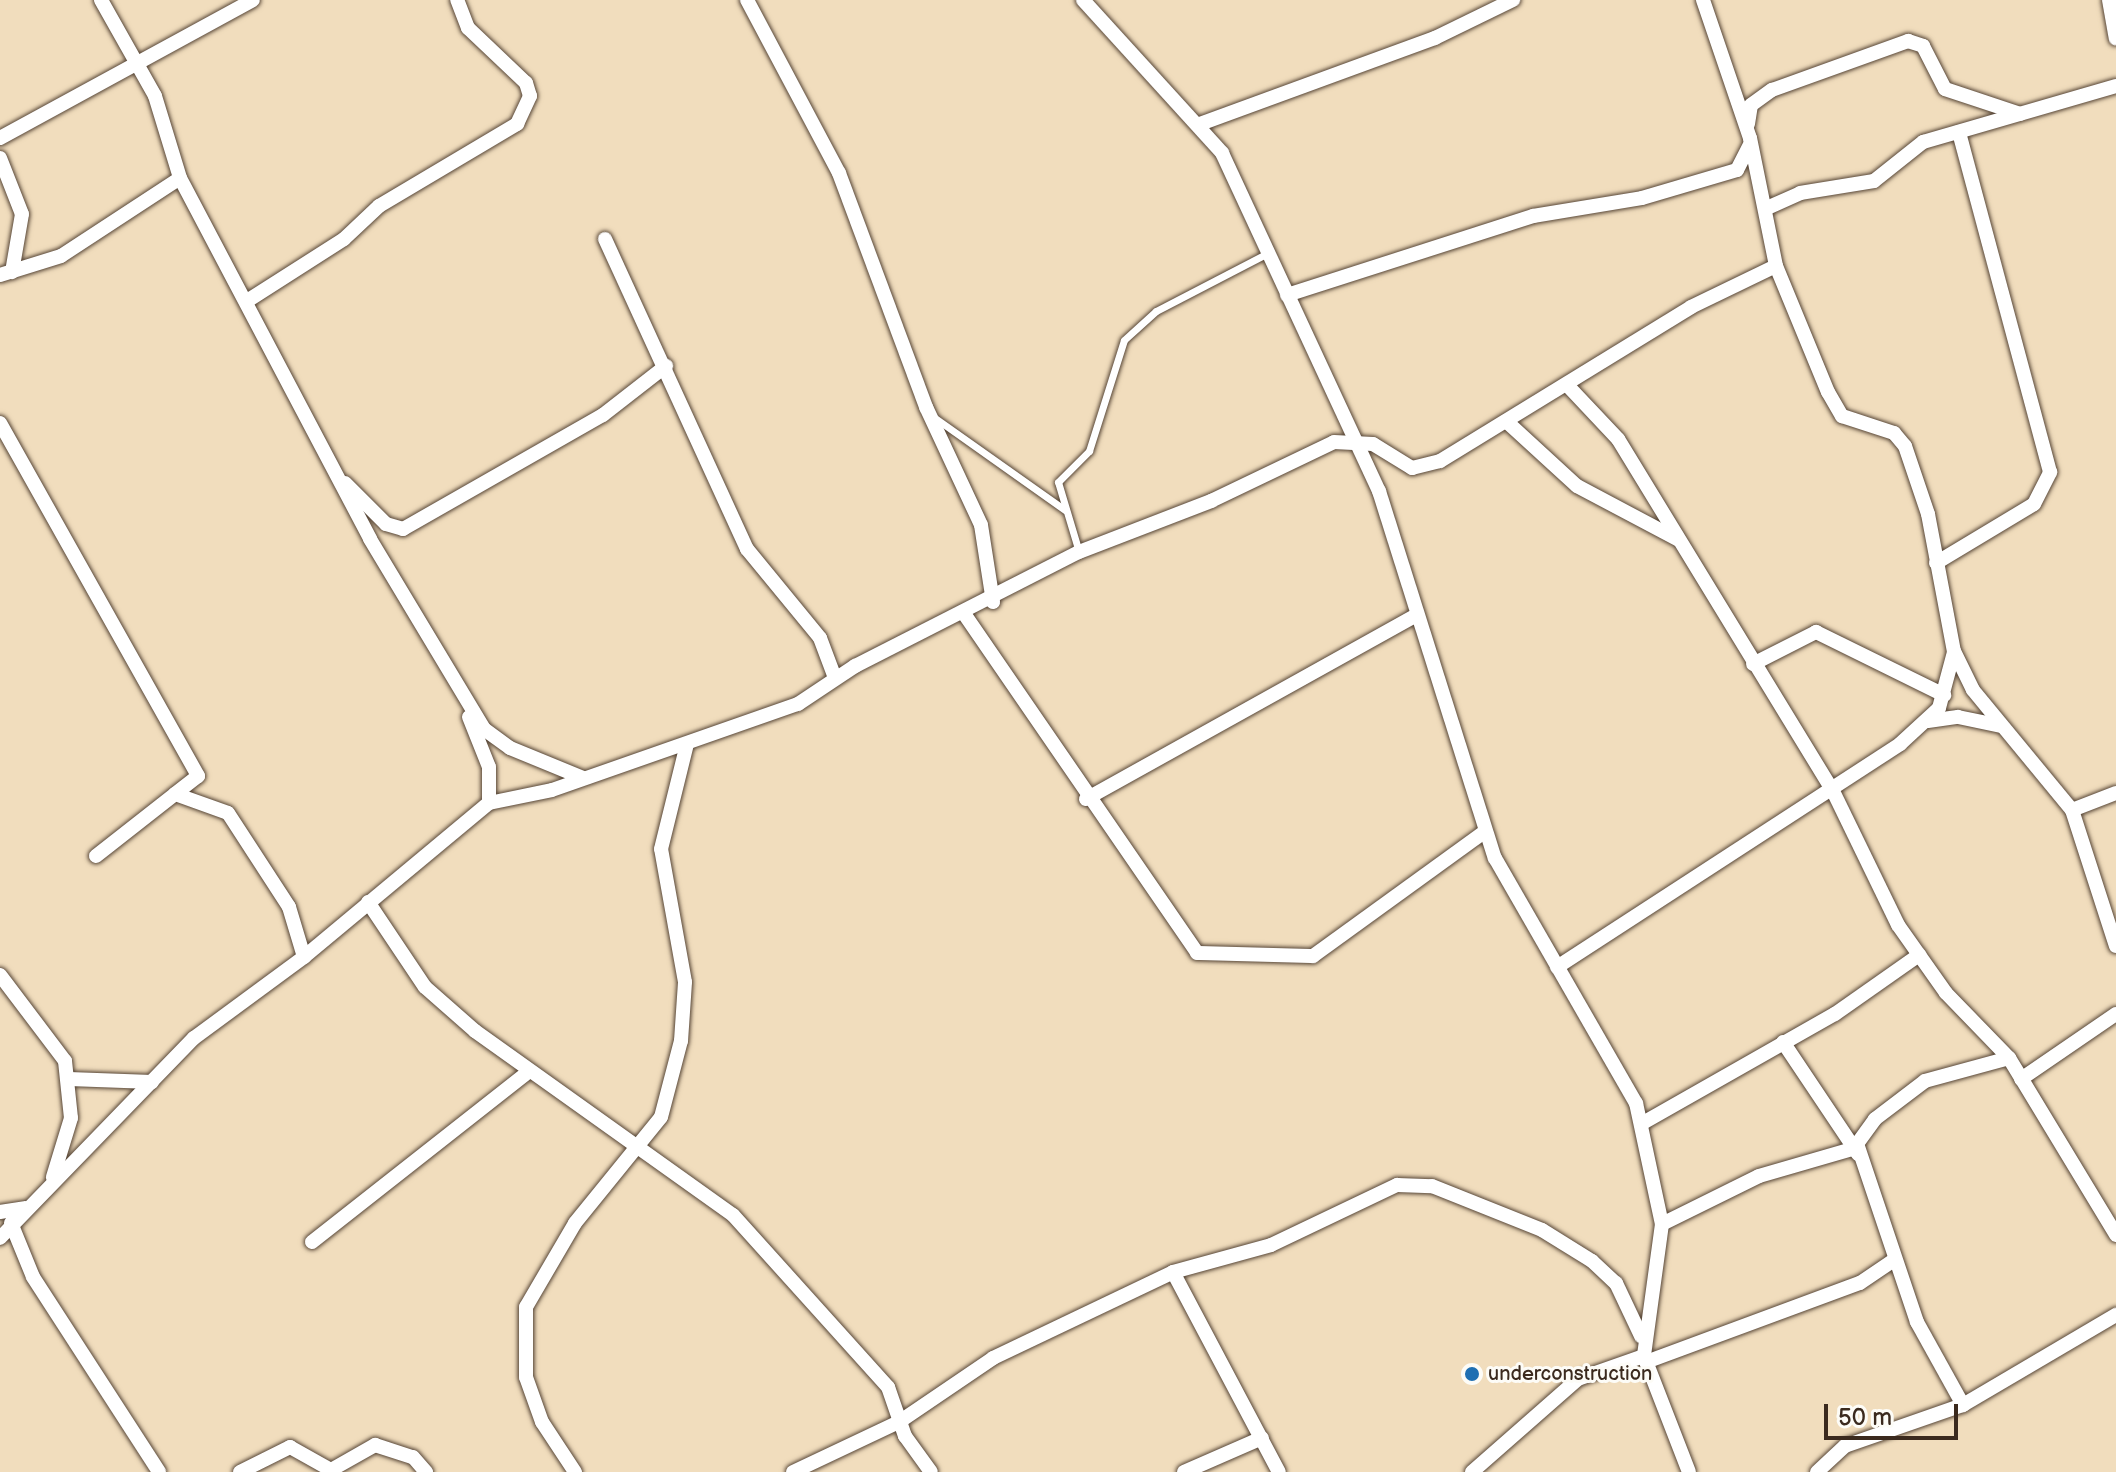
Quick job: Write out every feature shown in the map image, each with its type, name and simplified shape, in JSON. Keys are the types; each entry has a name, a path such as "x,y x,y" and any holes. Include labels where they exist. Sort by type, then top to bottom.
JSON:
{"street":[{"path":"101,0 140,65 180,178 337,476 484,729 510,748 583,778"},
{"path":"0,138 140,65 253,0"},
{"path":"247,301 344,239 379,206 517,124 530,96 526,83 468,28 457,0"},
{"path":"747,0 839,173 930,414 981,525 993,602"},
{"path":"1083,0 1200,124 1268,253 1379,491 1413,617 1451,711 1484,832 1557,967 1621,1072 1641,1124 1662,1224 1641,1336"},
{"path":"1200,124 1435,38 1513,0"},
{"path":"1287,295 1533,216 1631,201 1737,170 1749,155 1750,138 1703,0"},
{"path":"2109,0 2116,38"},
{"path":"2020,114 1945,89 1923,46 1908,41 1759,97 1746,115 1767,208 1776,266 1835,406 1860,426 1894,433 1905,446 1936,563 1954,651 2002,726 2072,810 2116,946"},
{"path":"1767,208 1800,193 1874,181 1923,142 2116,86"},
{"path":"1936,563 2034,504 2050,472 1959,132"},
{"path":"0,158 22,214 6,274"},
{"path":"6,274 61,256 180,178"},
{"path":"605,239 666,366 696,450 726,493 747,549 820,638 835,678"},
{"path":"0,1238 53,1178 194,1038 304,957 489,803 583,778 798,704 835,678 993,602 1079,552 1355,439 1419,468 1568,386 1691,307 1776,266"},
{"path":"337,476 386,524 403,529 603,415 666,366"},
{"path":"1568,386 1618,439 1832,789 1919,955 2009,1058 2116,1235"},
{"path":"1506,421 1577,486 1679,540"},
{"path":"0,423 198,776 96,856"},
{"path":"965,615 1086,799 1202,955 1313,956 1484,832"},
{"path":"1086,799 1413,617"},
{"path":"421,619 489,767 489,803"},
{"path":"1753,664 1816,632 1944,695"},
{"path":"1557,967 1832,789 1928,721 1944,695 1954,651"},
{"path":"1928,721 1958,717 2002,726"},
{"path":"575,1472 542,1422 526,1377 526,1307 575,1223 661,1117 681,1041 685,982 661,849 687,744"},
{"path":"2072,810 2116,793"},
{"path":"175,794 228,813 289,907 304,957"},
{"path":"368,902 425,987 527,1073 640,1145 733,1215 888,1387 899,1422 931,1472"},
{"path":"1641,1124 1783,1042 1919,955"},
{"path":"0,975 60,1052 69,1079 71,1118 53,1178"},
{"path":"2021,1079 2116,1014"},
{"path":"1783,1042 1856,1152 1917,1322 1963,1405"},
{"path":"1856,1152 1862,1133 1925,1081 2009,1058"},
{"path":"312,1242 527,1073"},
{"path":"69,1079 152,1082"},
{"path":"1662,1224 1759,1176 1856,1152"},
{"path":"793,1472 899,1422 958,1377 1173,1272 1271,1245 1397,1185 1423,1184 1542,1230 1592,1261 1616,1283 1641,1336 1645,1359 1689,1472"},
{"path":"0,1212 25,1208"},
{"path":"11,1223 33,1277 159,1472"},
{"path":"1472,1472 1578,1379 1645,1359 1860,1283 1894,1260"},
{"path":"1173,1272 1279,1472"},
{"path":"1817,1472 1845,1446 1963,1405 2116,1315"},
{"path":"1184,1472 1262,1438"},
{"path":"240,1472 285,1448 331,1470 375,1445 413,1457 426,1472"}],"lane":[{"path":"1079,552 1058,479 1089,451 1124,340 1156,311 1268,253"},
{"path":"930,414 1065,510"}],"place":[{"name":"underconstruction","path":"1472,1374"}]}
